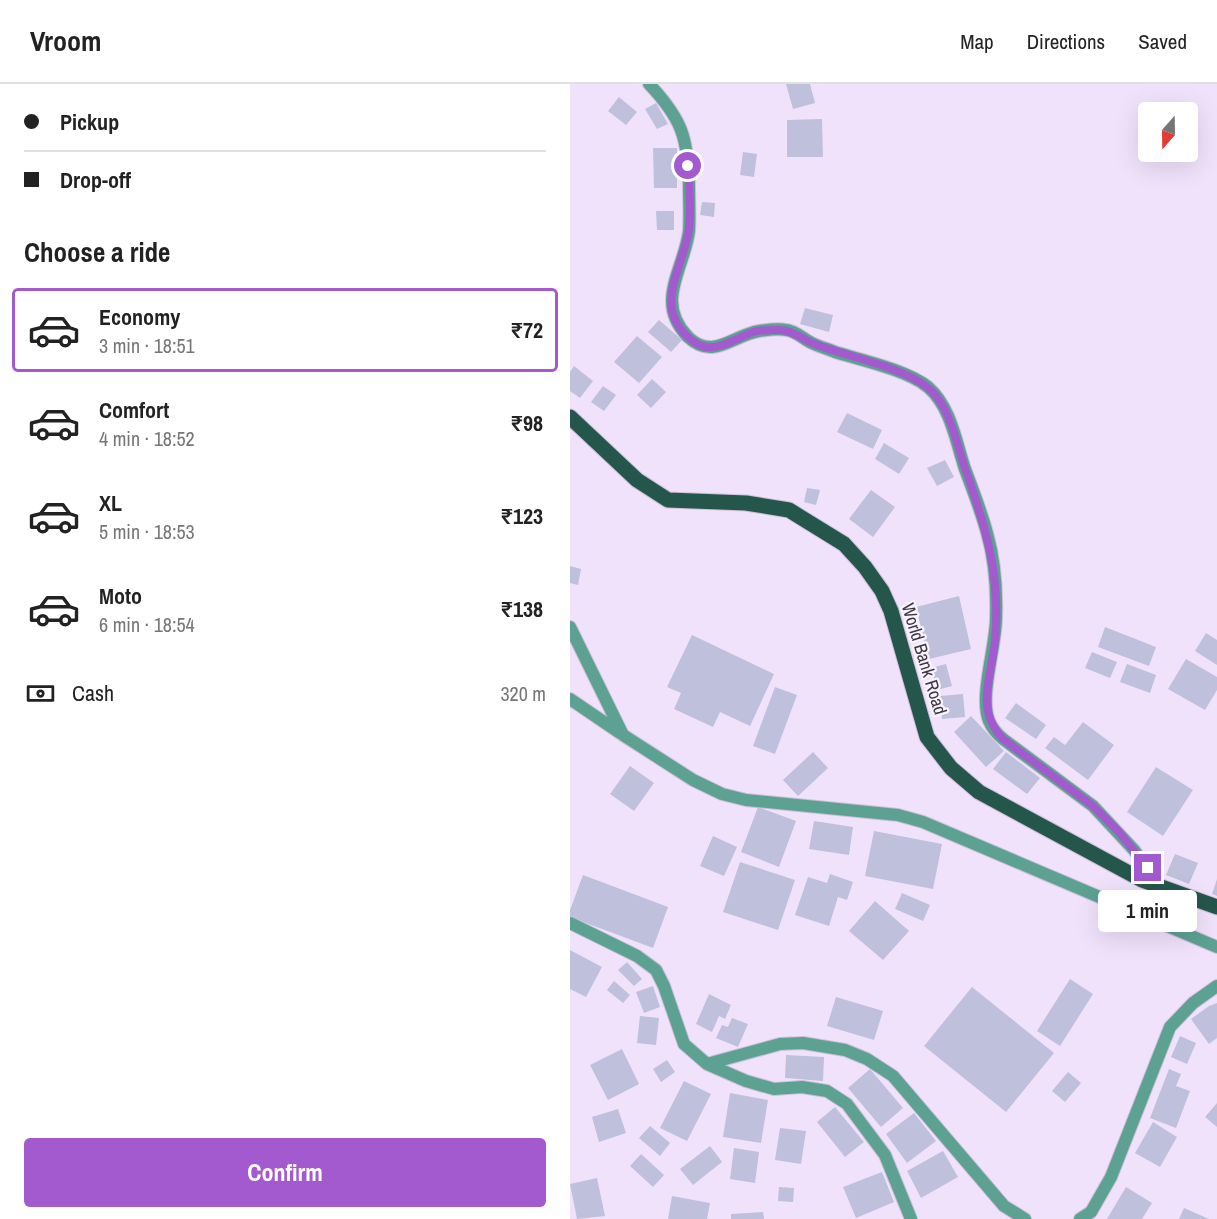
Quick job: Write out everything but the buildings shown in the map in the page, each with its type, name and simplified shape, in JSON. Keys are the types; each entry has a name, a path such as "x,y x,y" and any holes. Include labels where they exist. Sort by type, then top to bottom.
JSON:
{"main road":[{"name":"World Bank Road","path":"570,417 637,480 668,500 746,503 789,510 844,544 865,567 882,591 891,611 927,738 951,768 980,792 1142,880 1217,907"}],"street":[{"path":"649,84 675,116 687,147 689,232 675,280 672,300 673,315 679,326 698,345 706,347 718,347 756,331 786,330 814,344 888,368 913,379 927,386 936,396 953,429 980,508 993,558 996,619 995,642 986,694 988,719 1003,739 1093,806 1134,850 1161,887"},
{"path":"570,627 623,735"},
{"path":"570,699 693,780 722,794 746,800 898,815 923,822 1217,946"},
{"path":"570,923 638,956 656,970 664,986 684,1044 707,1064 746,1081 774,1089 802,1087 827,1091 847,1104 885,1155 911,1219"},
{"path":"1080,1219 1091,1212 1111,1177 1170,1027 1193,1003 1217,986"},
{"path":"707,1064 780,1044 803,1043 844,1050 867,1059 894,1076 1004,1206 1025,1219"}],"route":[{"path":"688,166 689,232 675,280 672,300 673,315 679,326 698,345 706,347 718,347 756,331 794,332 814,344 888,368 913,379 927,386 936,396 953,429 980,508 993,558 996,619 995,642 986,694 988,719 1003,739 1093,806 1118,831 1148,868"}]}
